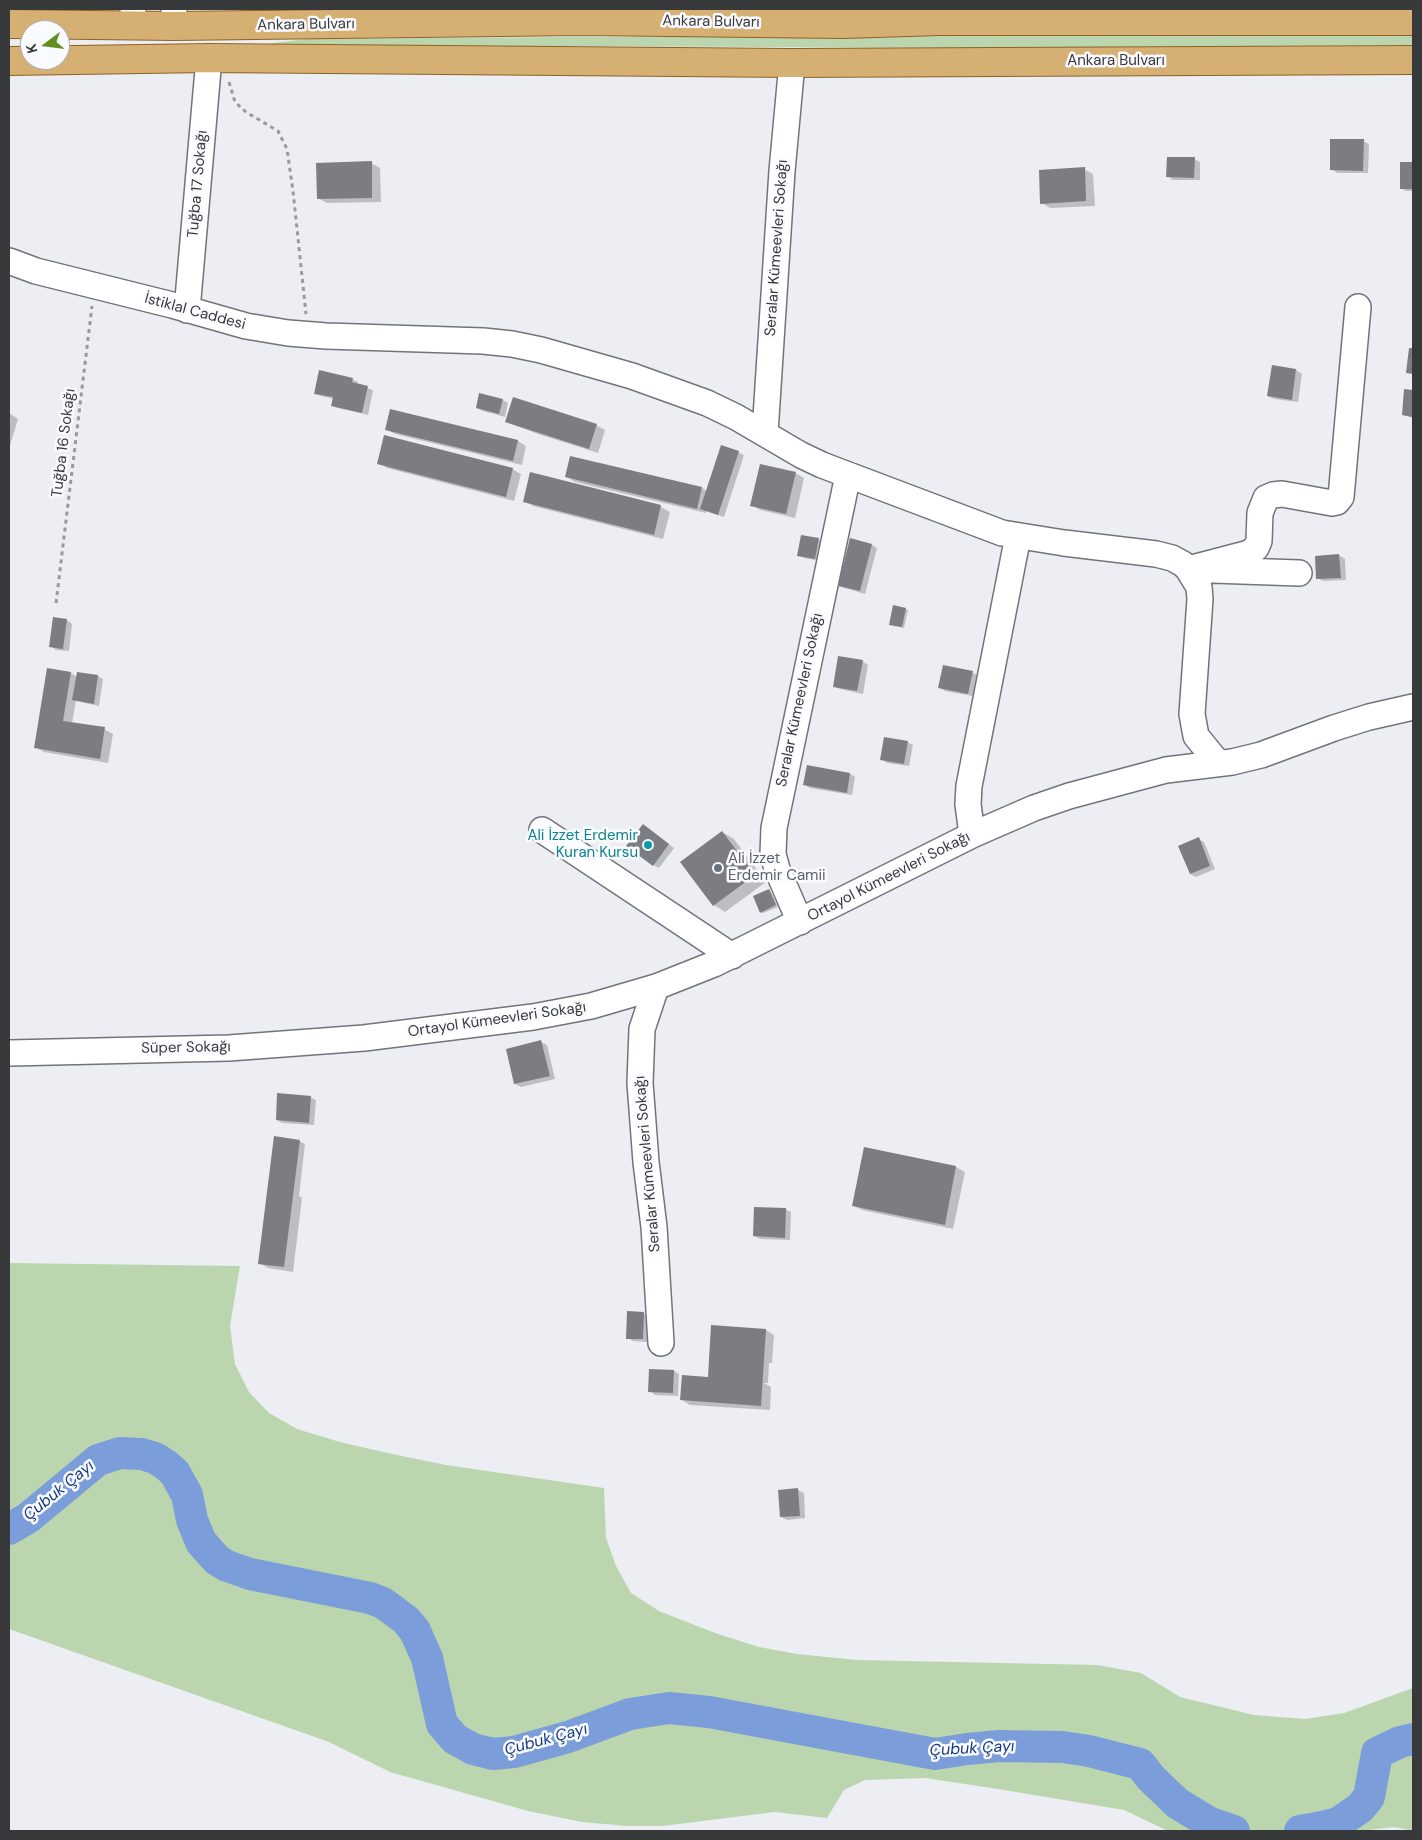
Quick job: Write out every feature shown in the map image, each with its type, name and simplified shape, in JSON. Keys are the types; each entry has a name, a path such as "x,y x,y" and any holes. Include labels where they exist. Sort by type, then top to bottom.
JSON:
{"main road":[{"name":"Ankara Bulvarı","path":"9,24 133,18 581,15 948,15 1413,21"},
{"name":"Ankara Bulvarı","path":"9,61 209,58 792,63 1413,60"}],"street":[{"name":"Tuğba 17 Sokağı","path":"187,310 209,58"},
{"name":"Seralar Kümeevleri Sokağı","path":"765,433 782,171 792,63"},
{"name":"İstiklal Caddesi","path":"9,260 36,270 246,326 308,335 483,341 541,350 670,389 706,403 765,433"},
{"path":"1188,569 1249,552 1256,548 1259,541 1260,512 1266,498 1282,494 1337,502 1341,497 1358,307"},
{"path":"765,433 801,455 985,527 1018,536 1156,554 1172,558 1183,564 1198,587 1200,599 1192,714 1194,726 1196,736 1218,763"},
{"name":"Seralar Kümeevleri Sokağı","path":"800,922 777,869 773,854 774,828 848,475"},
{"path":"972,835 968,804 969,786 1018,536"},
{"path":"1188,569 1299,573"},
{"name":"Ortayol Kümeevleri Sokağı","path":"364,1038 560,1013 656,987 732,956 1005,819 1069,796 1166,770 1261,756 1334,728 1369,717 1413,707"},
{"path":"542,830 732,956"},
{"name":"Seralar Kümeevleri Sokağı","path":"656,987 642,1029 640,1075 642,1123 654,1227 661,1343"},
{"name":"Süper Sokağı","path":"9,1053 229,1048 364,1038"}],"path":[{"path":"228,80 235,102 246,112 278,131 287,148 308,335"},
{"name":"Tuğba 16 Sokağı","path":"56,603 95,286"}],"green space":[{"path":"1413,35 1413,45 954,48 569,46 305,49 267,44 305,39"},
{"path":"9,1263 240,1266 230,1326 235,1364 249,1392 269,1413 297,1429 340,1442 392,1454 446,1465 604,1488 606,1538 616,1566 631,1593 659,1611 715,1633 759,1647 797,1654 857,1660 1097,1665 1141,1673 1180,1697 1254,1715 1305,1719 1344,1713 1413,1688 1413,1831 1395,1827 1359,1831 1168,1831 1124,1810 925,1778 865,1780 844,1790 827,1818 775,1812 662,1826 627,1826 582,1822 528,1811 390,1772 329,1742 9,1629"}],"building":[{"path":"1330,139 1364,139 1363,171 1330,170"},
{"path":"1167,157 1195,157 1194,178 1166,177"},
{"path":"372,161 372,198 317,199 316,163"},
{"path":"1400,162 1413,162 1413,189 1400,189"},
{"path":"1085,167 1086,201 1040,204 1039,170"},
{"path":"1409,348 1413,348 1413,374 1406,373"},
{"path":"1272,365 1296,369 1292,400 1267,396"},
{"path":"319,370 353,378 352,382 368,386 362,413 331,406 333,397 314,394"},
{"path":"1404,389 1413,390 1413,417 1402,415"},
{"path":"479,393 503,399 499,414 476,408"},
{"path":"513,397 597,424 589,449 505,422"},
{"path":"390,409 518,440 513,461 385,430"},
{"path":"384,435 513,468 506,497 377,464"},
{"path":"721,445 739,451 718,515 700,509"},
{"path":"570,456 702,487 697,509 565,477"},
{"path":"760,464 796,472 786,514 750,506"},
{"path":"530,472 661,505 654,535 523,502"},
{"path":"801,535 819,538 815,559 797,556"},
{"path":"850,538 872,544 860,591 838,586"},
{"path":"1339,554 1341,578 1316,579 1315,556"},
{"path":"893,605 906,608 902,627 889,625"},
{"path":"53,617 67,619 63,649 49,647"},
{"path":"838,656 863,660 857,691 833,687"},
{"path":"943,665 973,671 968,694 938,688"},
{"path":"47,668 71,672 63,721 105,727 100,759 34,748"},
{"path":"77,672 98,675 94,704 72,700"},
{"path":"884,737 908,741 904,764 880,760"},
{"path":"807,765 850,773 847,793 803,785"},
{"name":"Ali İzzet Erdemir Kuran Kursu","path":"643,824 669,844 653,866 626,846"},
{"name":"Ali İzzet Erdemir Camii","path":"722,831 755,875 713,906 680,862"},
{"path":"1199,837 1210,866 1190,874 1178,846"},
{"path":"769,889 776,905 760,913 753,896"},
{"path":"541,1040 550,1076 514,1084 506,1049"},
{"path":"277,1093 311,1096 309,1123 276,1120"},
{"path":"274,1136 300,1140 284,1267 258,1264"},
{"path":"864,1147 956,1166 945,1225 852,1206"},
{"path":"754,1207 786,1208 785,1238 753,1236"},
{"path":"627,1311 644,1312 643,1339 626,1339"},
{"path":"711,1325 766,1329 761,1406 680,1400 682,1375 708,1377"},
{"path":"649,1369 674,1370 673,1393 648,1392"},
{"path":"798,1488 800,1516 780,1517 778,1490"}],"waterway":[{"name":"Çubuk Çayı","path":"9,1529 28,1518 98,1460 120,1453 142,1454 155,1458 175,1473 187,1495 192,1520 201,1542 217,1560 227,1566 250,1574 370,1598 383,1603 406,1620 415,1631 427,1658 442,1724 455,1739 473,1749 493,1754 514,1752 568,1737 630,1714 669,1708 709,1712 935,1754 999,1746 1063,1747 1089,1751 1140,1764 1151,1778 1177,1803 1208,1822 1234,1831"},
{"name":"Çubuk Çayı","path":"1300,1831 1338,1823 1360,1808 1369,1797 1377,1753 1400,1742 1413,1739"}],"place":[{"name":"Ali İzzet Erdemir Kuran Kursu","path":"648,845"},
{"name":"Ali İzzet Erdemir Camii","path":"718,868"}]}
